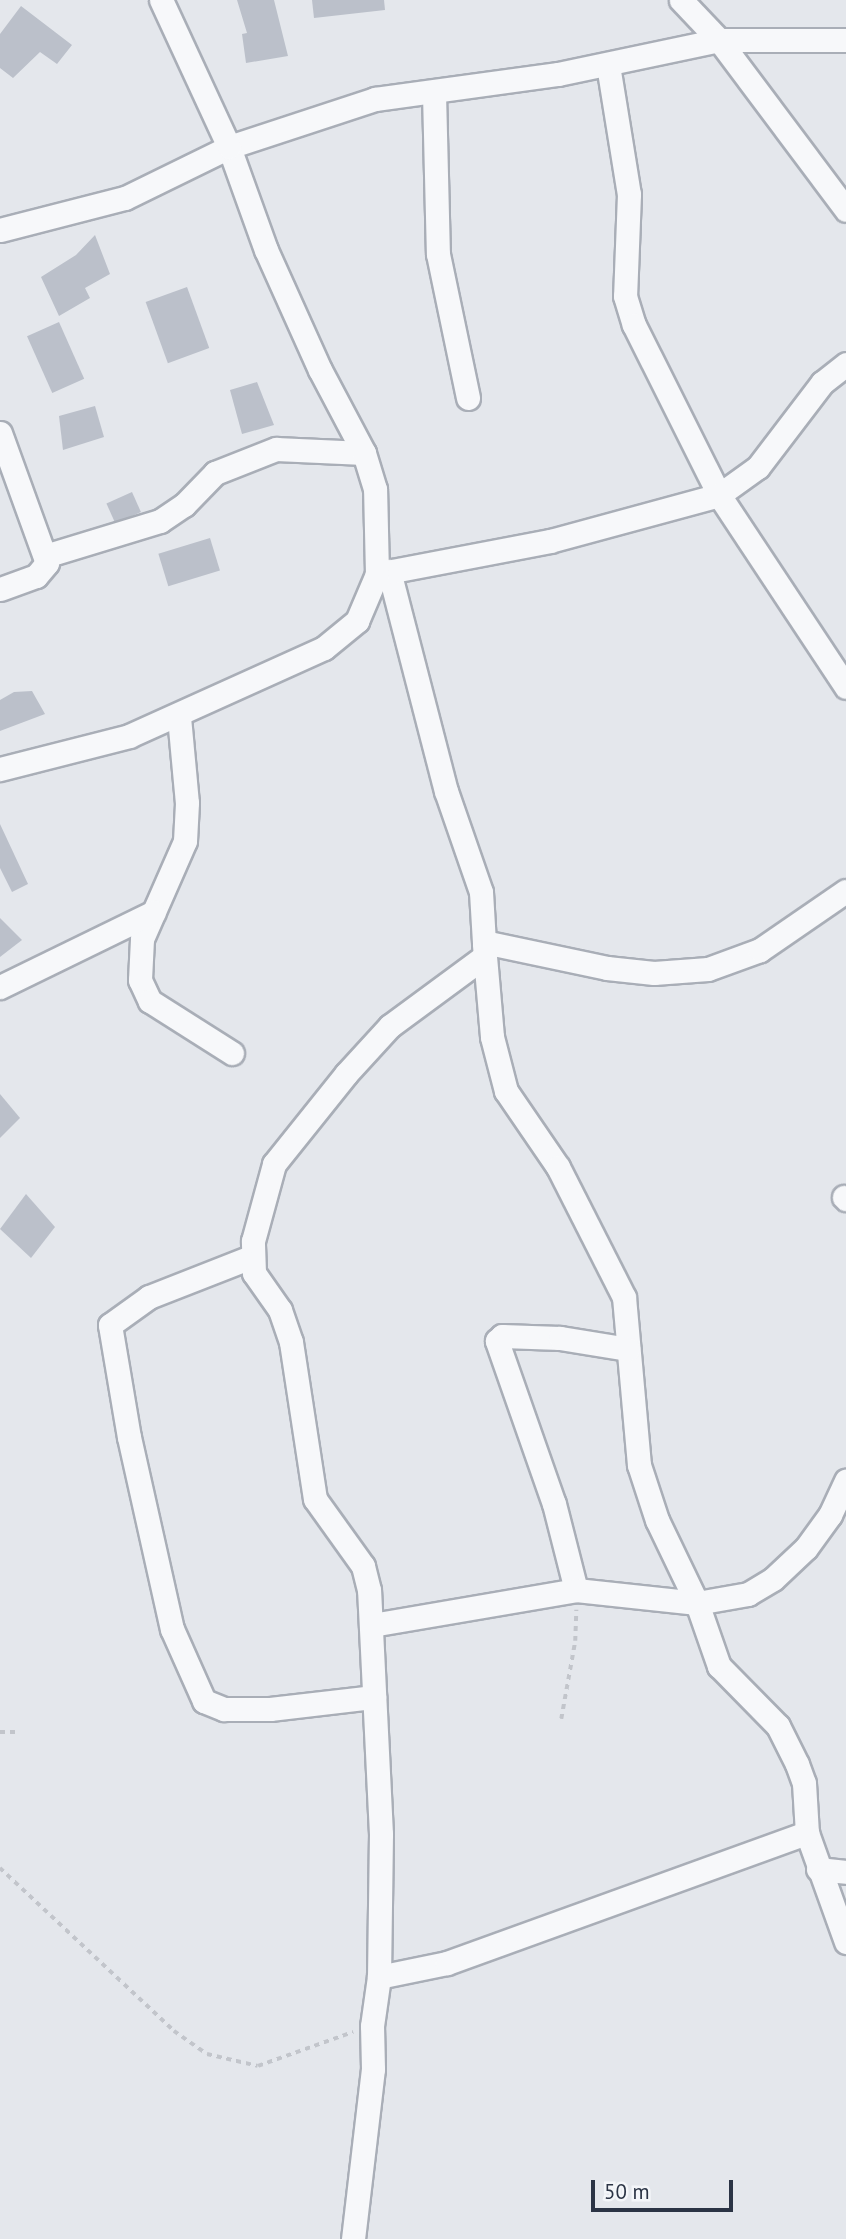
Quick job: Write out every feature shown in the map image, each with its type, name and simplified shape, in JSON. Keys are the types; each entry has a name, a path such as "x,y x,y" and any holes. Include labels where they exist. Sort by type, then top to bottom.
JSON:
{"street":[{"path":"161,0 229,146 266,250 320,370 364,453 375,489 383,573 446,791 481,892 484,949 500,1075 558,1167 610,1264 624,1297 639,1465 657,1520 697,1604 719,1666 778,1726 797,1764 804,1783 807,1833 846,1942"},
{"path":"681,0 719,40 846,210"},
{"path":"0,230 125,198 229,146 375,99 434,93 608,65 719,40 846,40"},
{"path":"608,65 629,194 625,296 634,325 719,495 846,687"},
{"path":"434,93 438,254 468,398"},
{"path":"383,573 550,541 719,495 758,467 822,383 846,364"},
{"path":"0,433 45,556 44,570 0,589"},
{"path":"45,556 160,520 184,505 215,473 276,450 364,453"},
{"path":"0,769 129,736 179,717 341,636 357,621 383,573"},
{"path":"179,717 185,841 154,912 138,964 145,992 166,1012 232,1052"},
{"path":"352,2239 373,2069 372,2026 379,1977 381,1834 372,1625 363,1566 315,1499 291,1342 280,1310 259,1285 251,1256 256,1222 274,1164 371,1045 484,949 653,973 708,969 760,950 846,891"},
{"path":"0,988 154,912"},
{"path":"251,1256 149,1297 110,1325 129,1437 172,1629 204,1701 224,1709 270,1709 374,1697"},
{"path":"576,1590 554,1504 497,1340 502,1336 560,1338 628,1349"},
{"path":"372,1625 576,1590 697,1604 748,1594 773,1579 830,1515 846,1480"},
{"path":"379,1977 447,1963 807,1833"},
{"path":"818,1869 846,1872"}],"path":[{"path":"561,1719 575,1642 576,1590"},
{"path":"0,1732 15,1732"},
{"path":"0,1868 174,2031 207,2053 258,2066 372,2026"}],"building":[{"path":"237,0 274,0 288,56 246,63 242,34 247,33"},
{"path":"312,0 384,0 385,10 314,18"},
{"path":"21,6 72,45 57,64 40,52 13,78 0,68 0,34"},
{"path":"95,235 110,274 85,288 90,298 59,316 41,277 76,255"},
{"path":"187,287 209,348 168,363 146,302"},
{"path":"59,322 84,379 52,393 27,336"},
{"path":"257,382 274,425 242,434 230,390"},
{"path":"95,406 104,437 63,450 59,416"},
{"path":"132,492 141,512 115,523 106,503"},
{"path":"210,538 220,571 168,586 158,554"},
{"path":"32,691 45,714 0,731 0,700 14,692"},
{"path":"0,824 28,884 12,892 0,868"},
{"path":"0,918 22,940 0,957"},
{"path":"0,1094 20,1118 0,1138"},
{"path":"26,1194 55,1227 31,1258 0,1229"}]}
